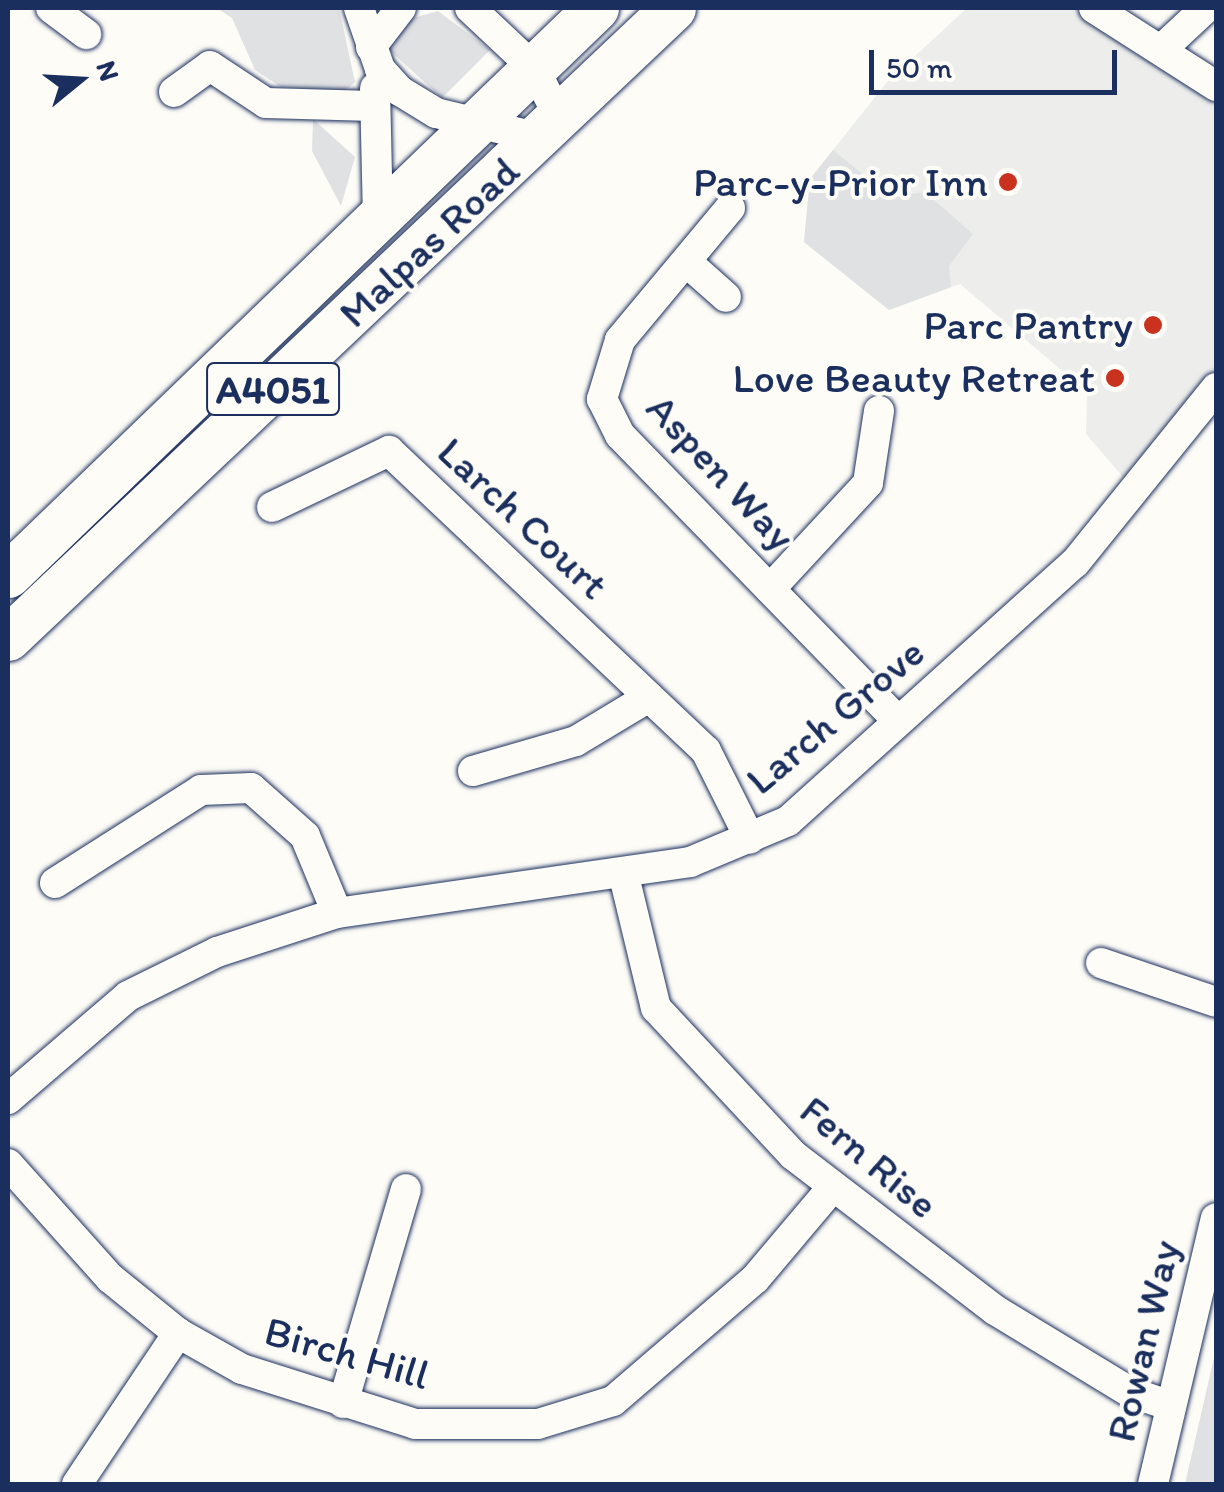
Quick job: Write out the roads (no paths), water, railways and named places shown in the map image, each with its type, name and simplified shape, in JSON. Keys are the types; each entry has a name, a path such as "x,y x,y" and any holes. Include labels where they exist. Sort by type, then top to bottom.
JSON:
{"main road":[{"name":"Malpas Road","path":"8,575 596,8"},
{"name":"Malpas Road","path":"8,638 673,8"}],"street":[{"path":"51,8 86,34"},
{"path":"360,8 376,58 373,106 378,220"},
{"path":"376,58 400,8"},
{"path":"376,58 436,112 478,122 549,129 534,68 470,8"},
{"path":"1094,8 1216,86"},
{"path":"1162,49 1206,8"},
{"path":"174,92 210,66 266,102 373,106"},
{"name":"Aspen Way","path":"730,208 690,265 620,340 602,399 620,435 896,720"},
{"path":"690,265 726,298"},
{"name":"Larch Grove","path":"8,1099 128,996 217,952 337,912 624,876 750,839 824,792 896,720 1075,563 1216,388"},
{"name":"Aspen Way","path":"770,589 868,484 878,411"},
{"name":"Larch Court","path":"272,507 389,451 706,752 750,839"},
{"path":"473,771 576,741 649,697"},
{"path":"55,884 201,790 251,788 306,836 337,912"},
{"name":"Fern Rise","path":"624,876 656,1008 831,1189 996,1310 1130,1392 1171,1406"},
{"path":"1101,963 1216,1002"},
{"name":"Birch Hill","path":"8,1164 110,1278 178,1332 242,1369 415,1424 538,1424 613,1401 755,1279 831,1189"},
{"path":"343,1403 406,1189"},
{"name":"Rowan Way","path":"1153,1484 1216,1218"},
{"path":"77,1484 178,1332"}],"place":[{"name":"Parc-y-Prior Inn","path":"1008,182"},
{"name":"Parc Pantry","path":"1153,325"},
{"name":"Love Beauty Retreat","path":"1115,378"}]}
